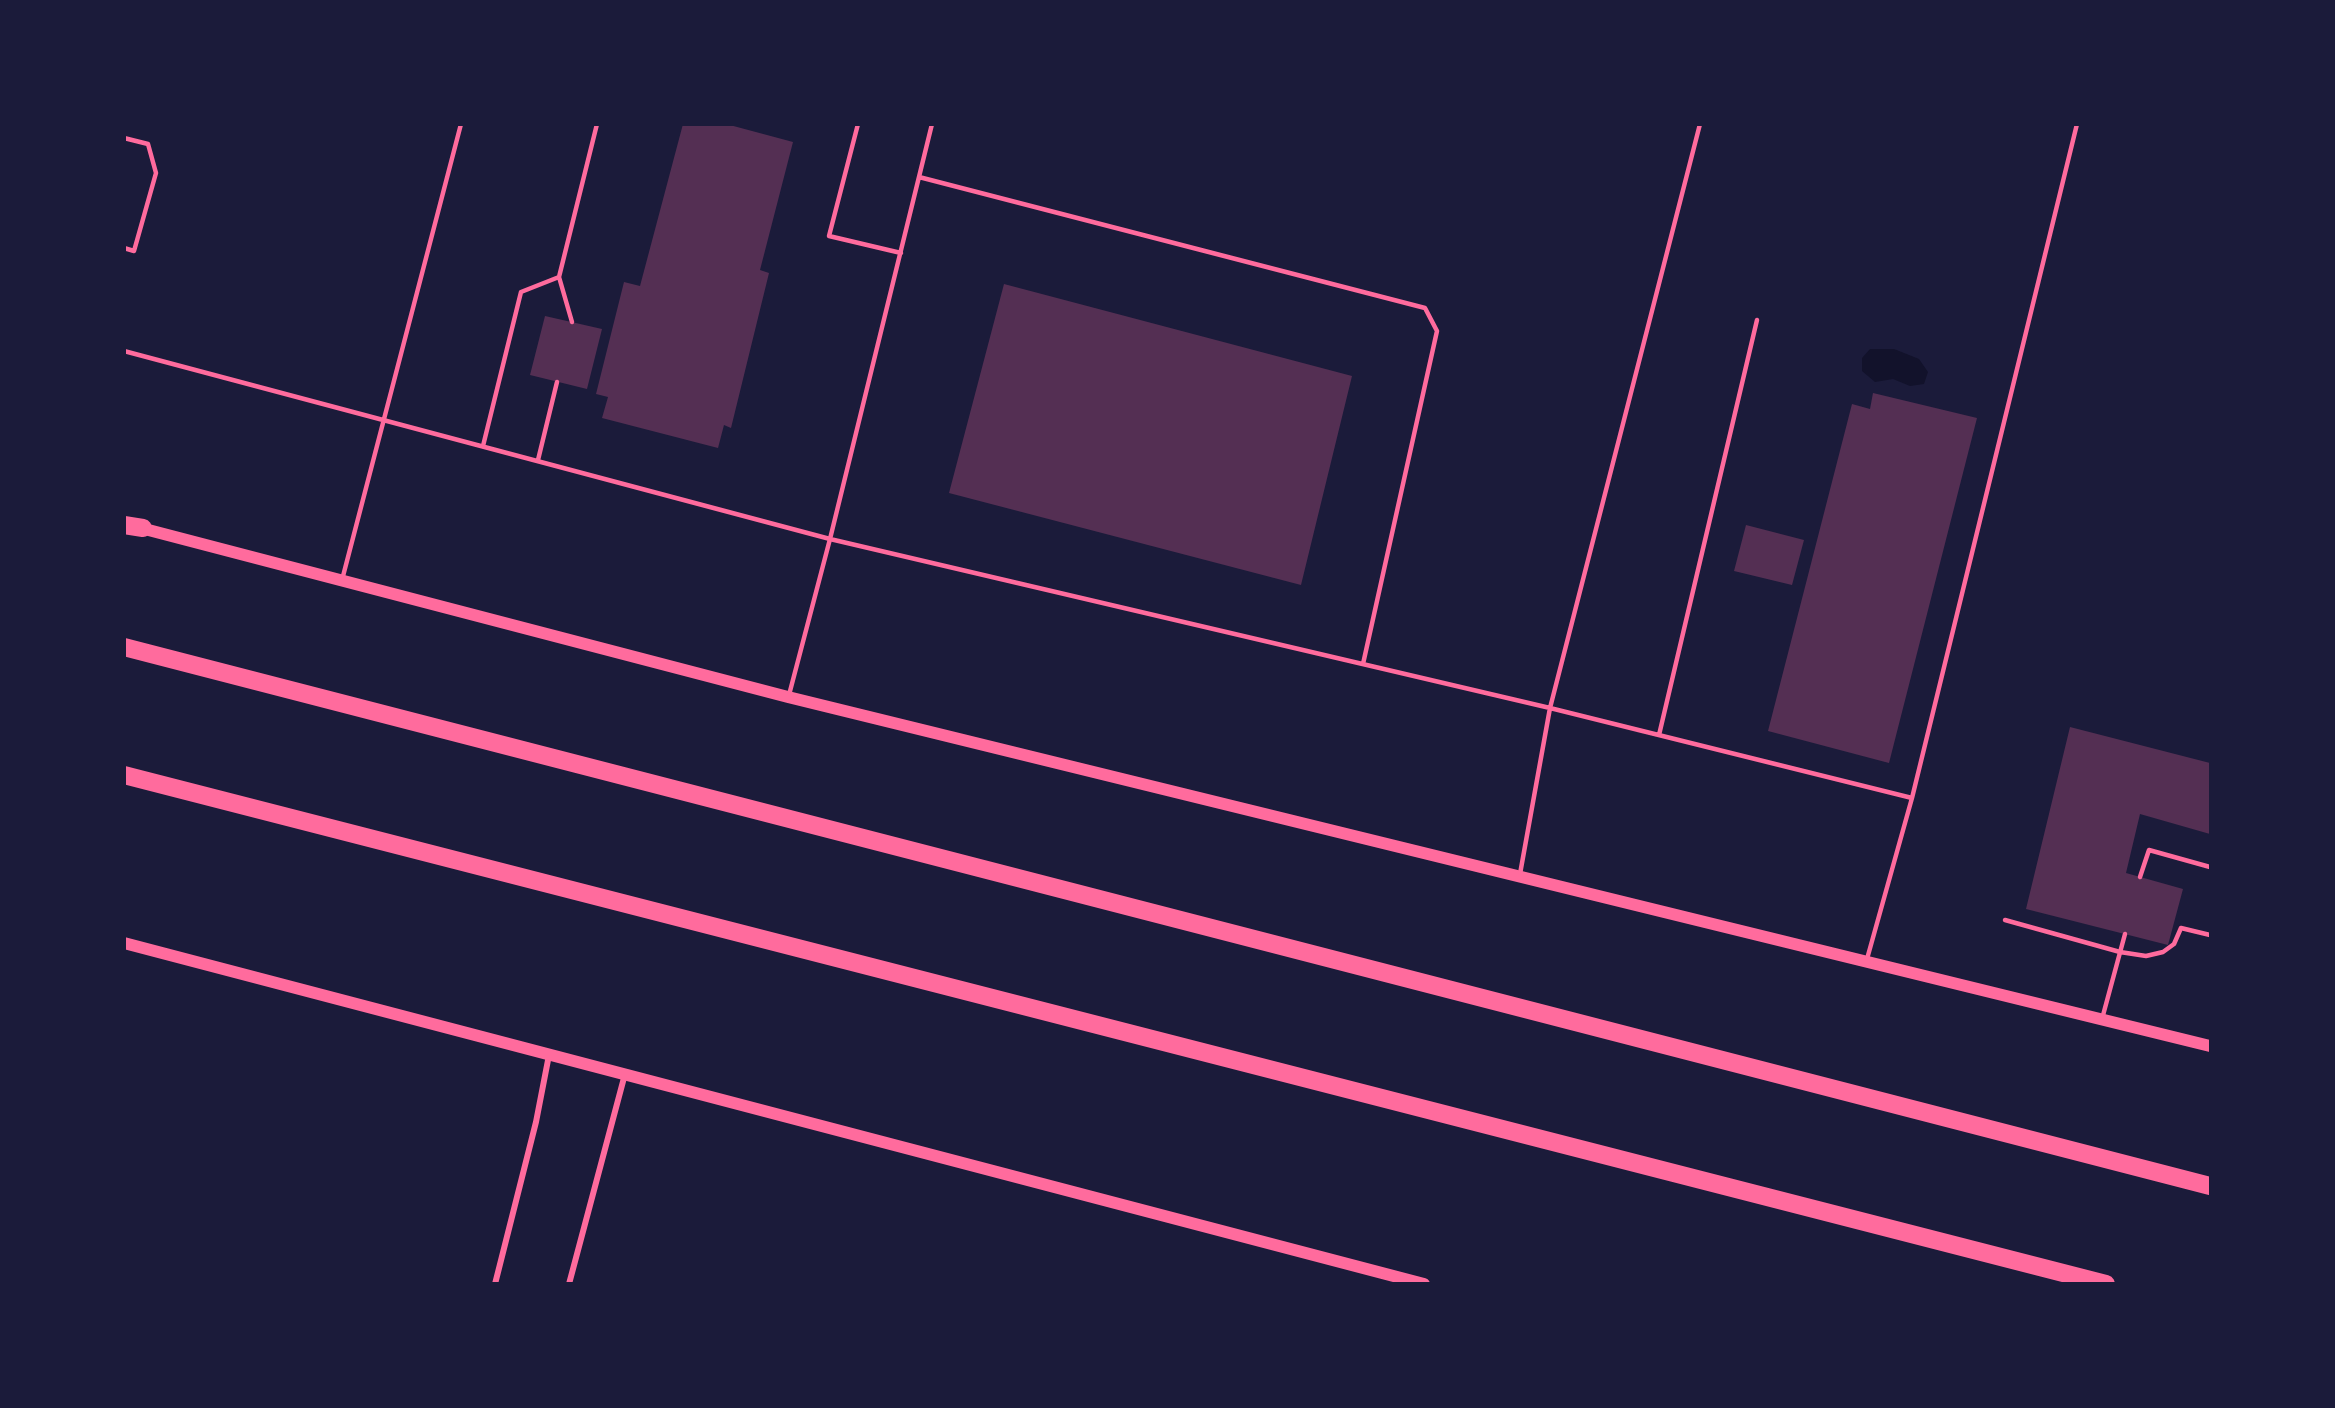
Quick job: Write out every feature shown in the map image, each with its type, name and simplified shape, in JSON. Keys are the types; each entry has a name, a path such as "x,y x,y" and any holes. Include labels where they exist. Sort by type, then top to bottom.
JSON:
{"highway":[{"path":"124,524 143,528"},
{"path":"124,647 2211,1186"},
{"path":"124,776 2106,1284"}],"main road":[{"path":"143,528 788,697 2211,1046"},
{"path":"124,943 1424,1284"}],"street":[{"path":"495,1284 536,1122 549,1054"},
{"path":"569,1284 625,1074"}],"lane":[{"path":"342,581 461,124"},
{"path":"572,322 559,277 597,124"},
{"path":"858,124 829,236 901,253"},
{"path":"788,697 830,539 932,124"},
{"path":"1520,877 1550,708 1700,124"},
{"path":"1866,961 1912,798 2078,124"},
{"path":"124,138 148,144 156,173 134,250 124,248"},
{"path":"919,177 1425,308 1437,331 1363,664"},
{"path":"483,446 520,292 559,277"},
{"path":"1659,735 1757,320"},
{"path":"124,351 830,539 1550,708 1912,798"},
{"path":"538,460 557,382"},
{"path":"2140,877 2149,850 2211,867"},
{"path":"2005,920 2120,952 2146,956 2163,952 2174,944 2181,928 2211,935"},
{"path":"2102,1019 2125,934"}],"shaded area":[{"path":"1870,349 1894,349 1919,359 1928,372 1924,384 1910,386 1893,379 1875,382 1862,371 1862,358"}],"building":[{"path":"683,124 726,124 793,142 760,270 769,273 731,428 724,425 718,448 602,418 608,397 596,394 624,282 640,286"},
{"path":"1004,284 1352,376 1301,585 949,493"},
{"path":"545,316 602,329 587,389 530,375"},
{"path":"1873,393 1977,418 1889,763 1768,731 1852,404 1870,409"},
{"path":"1746,525 1804,540 1792,585 1734,571"},
{"path":"2070,727 2210,763 2210,834 2140,814 2126,873 2183,889 2168,945 2026,909"}]}
